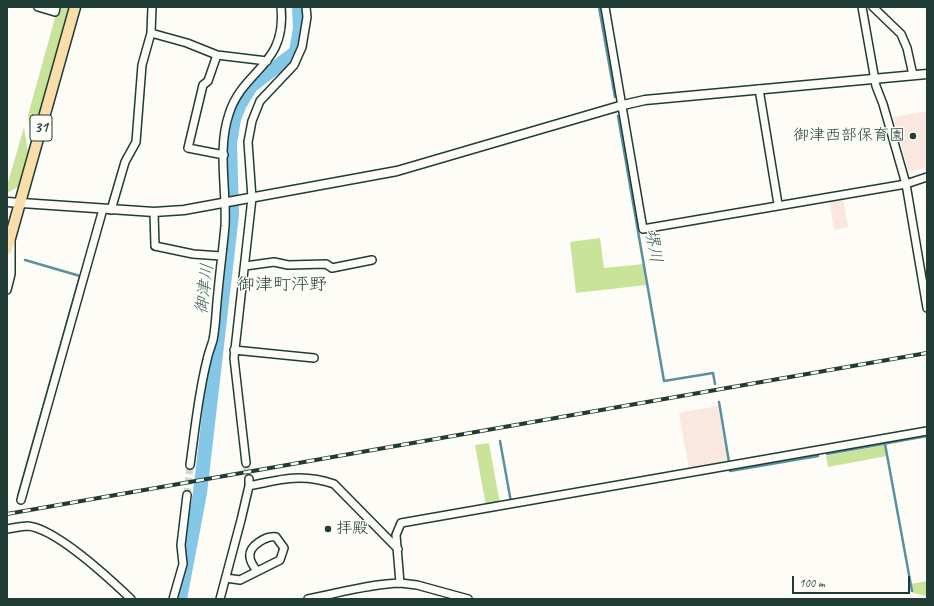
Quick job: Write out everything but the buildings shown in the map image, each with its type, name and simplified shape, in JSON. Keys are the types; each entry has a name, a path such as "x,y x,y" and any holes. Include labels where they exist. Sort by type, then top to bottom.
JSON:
{"main road":[{"name":"31","path":"7,249 75,7"}],"street":[{"path":"38,7 55,12 56,7"},
{"path":"21,500 107,209 125,162 136,142 142,65 151,33 152,7"},
{"path":"190,465 206,361 213,340 225,225 226,203 224,155 228,115 233,102 267,61 278,43 282,19 281,7"},
{"path":"246,463 234,350 245,266 251,198 248,142 252,121 260,101 294,65 306,31 306,7"},
{"path":"605,7 643,228 778,204 906,184 927,177"},
{"path":"862,7 874,78 906,184 927,308"},
{"path":"873,7 901,34 907,48 913,75"},
{"path":"151,33 187,43 217,55 267,61"},
{"path":"217,55 208,81 203,85 188,148 224,155"},
{"path":"7,202 154,212 184,210 397,171 623,105 668,97 927,74"},
{"path":"759,89 778,204"},
{"path":"154,212 155,246 193,254 221,256"},
{"path":"7,290 12,274 10,236"},
{"path":"245,266 274,262 288,265 326,264 332,268 372,260"},
{"path":"234,350 314,358"},
{"path":"400,583 396,535 401,523 927,431"},
{"path":"220,599 249,482 303,477 320,479 334,484 398,549"},
{"path":"173,599 183,564 181,545 187,495"},
{"path":"7,529 28,526 50,534 82,557 131,599"},
{"path":"226,578 240,580 257,572 280,560 284,548 276,537 270,536 256,544 250,552 250,558 257,572"},
{"path":"308,599 376,584 400,583 417,585 468,599"}],"shaded area":[{"name":"御津西部保育園","path":"927,111 927,173 924,168 909,172 893,117"},
{"path":"843,197 848,227 834,230 829,200"},
{"path":"718,406 728,463 689,469 679,413"}],"green space":[{"path":"58,7 71,7 31,142 28,115"},
{"path":"24,127 28,152 18,187 7,193 7,186"},
{"path":"600,238 604,268 643,264 646,285 576,293 570,242"},
{"path":"489,443 500,504 486,506 475,445"},
{"path":"885,445 887,456 828,467 826,456"},
{"path":"927,581 927,596 913,593 911,584"}],"waterway":[{"name":"御津川","path":"180,599 200,493 232,215 230,143 234,119 240,104 251,86 296,52 300,28 299,7"},
{"name":"堺川","path":"599,7 615,97"},
{"name":"堺川","path":"618,116 664,381 713,373 715,384"},
{"path":"18,496 80,276 25,260"},
{"path":"719,402 729,462"},
{"path":"827,454 927,436"},
{"path":"500,441 511,502"},
{"path":"885,444 912,591"},
{"path":"730,468 730,471 818,456"}],"tunnel":[{"path":"246,463 249,479"},
{"path":"187,495 190,465"}],"railway":[{"path":"7,514 927,353"}],"place":[{"name":"御津西部保育園","path":"913,136"},
{"name":"拝殿","path":"328,529"}],"district":[{"name":"御津町泙野","path":"282,285"}]}
